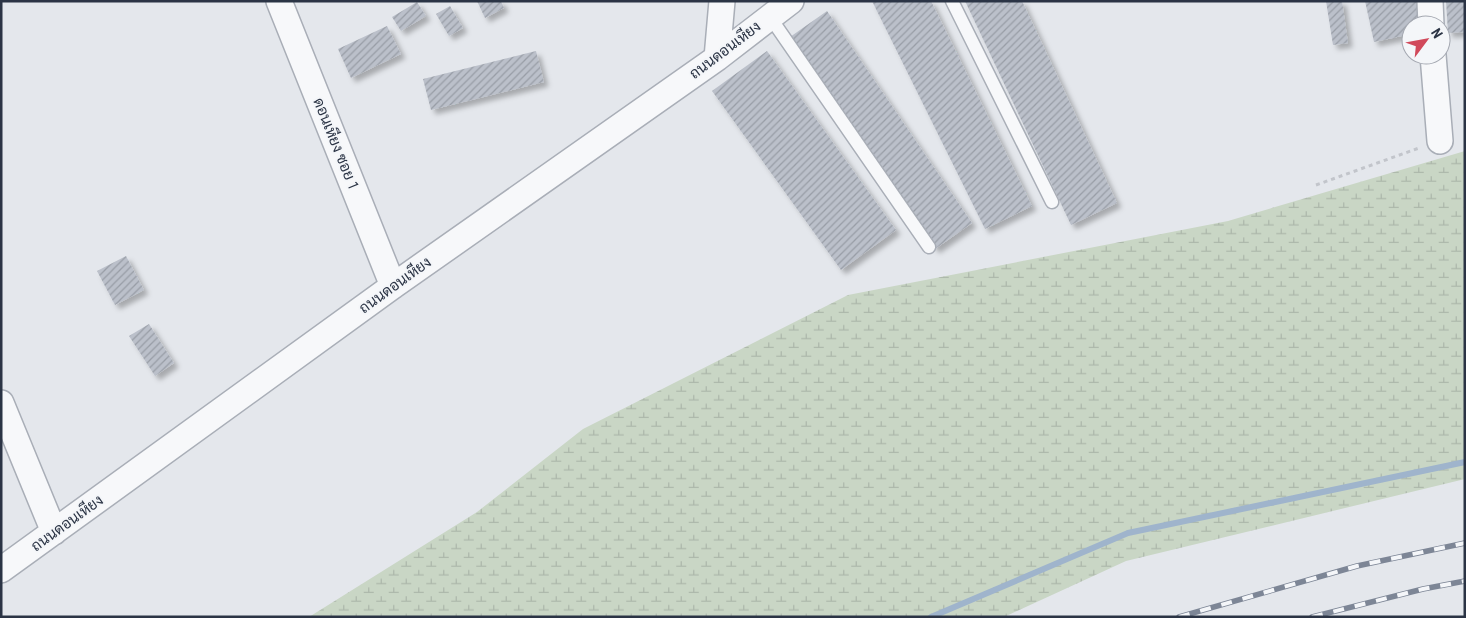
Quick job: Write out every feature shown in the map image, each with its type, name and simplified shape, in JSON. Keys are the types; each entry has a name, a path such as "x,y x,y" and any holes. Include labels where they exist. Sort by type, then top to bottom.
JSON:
{"street":[{"name":"ดอนเหียง ซอย 1","path":"279,1 394,286"},
{"path":"718,58 722,1"},
{"name":"ถนนดอนเหียง","path":"1,570 394,286 718,58 791,1"},
{"path":"1430,1 1431,15"},
{"path":"1434,65 1440,141"},
{"path":"1,403 54,532"}],"lane":[{"path":"952,1 1052,202"},
{"path":"770,17 929,247"}],"path":[{"path":"1316,185 1440,141"}],"green space":[{"path":"1465,151 1465,479 1126,561 1004,617 309,617 477,512 583,429 848,295 1228,221"}],"building":[{"path":"477,1 501,1 504,8 485,18"},
{"path":"872,1 931,1 1032,206 985,229"},
{"path":"965,1 1022,1 1117,203 1071,225"},
{"path":"1326,1 1342,1 1348,43 1333,45"},
{"path":"1365,1 1416,1 1419,15 1401,15 1401,36 1374,42"},
{"path":"1446,1 1465,1 1465,32 1451,33 1451,15 1447,15"},
{"path":"417,2 426,16 401,31 392,17"},
{"path":"450,6 463,28 449,36 436,14"},
{"path":"827,11 972,223 935,249 790,37"},
{"path":"387,26 401,54 351,78 338,49"},
{"path":"536,51 544,82 431,110 423,79"},
{"path":"767,51 896,230 841,270 712,91"},
{"path":"126,256 144,290 115,305 97,271"},
{"path":"149,324 174,363 155,376 129,336"}],"waterway":[{"path":"931,617 1128,533 1465,462"}],"railway":[{"path":"1179,617 1357,566 1465,543"},
{"path":"1312,617 1423,589 1465,581"}]}
